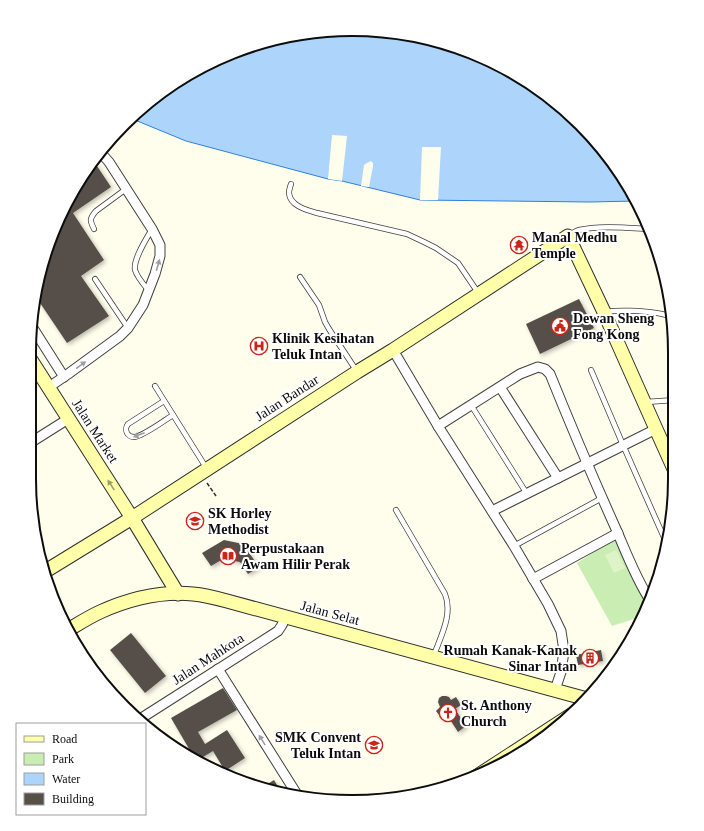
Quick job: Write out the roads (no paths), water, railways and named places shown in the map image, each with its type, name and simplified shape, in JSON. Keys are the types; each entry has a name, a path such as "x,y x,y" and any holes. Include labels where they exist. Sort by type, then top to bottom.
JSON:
{"street":[{"path":"48,387 120,336 128,328 143,305 160,256 160,245 152,229 104,156"},
{"path":"568,236 604,312 668,456"},
{"name":"Jalan Bandar","path":"49,569 132,518 568,236"},
{"path":"37,333 64,376"},
{"path":"393,350 438,426 514,546 548,604 561,631 564,651 561,672 555,690"},
{"path":"438,426 520,374 538,367 545,369 550,374 587,464 646,594"},
{"name":"Jalan Market","path":"36,368 132,518 178,594"},
{"path":"500,387 558,478"},
{"path":"36,439 68,418"},
{"path":"492,512 656,429"},
{"path":"533,579 618,533"},
{"name":"Jalan Selat","path":"73,627 99,613 116,606 148,597 164,594 194,594 211,597 580,697"},
{"name":"Jalan Mahkota","path":"144,717 278,631 285,618"},
{"path":"218,669 294,790"}],"lane":[{"path":"291,184 289,194 292,202 303,209 317,214 407,234 436,248 458,263 479,294"},
{"path":"94,229 91,221 92,216 96,211 126,189"},
{"path":"568,236 578,230 588,228 643,230"},
{"path":"149,291 135,270 138,256 152,229"},
{"path":"300,277 319,305 328,329 357,372"},
{"path":"95,279 128,328"},
{"path":"604,312 617,310 653,312 665,315"},
{"path":"591,370 663,535"},
{"path":"154,386 173,415 204,471"},
{"path":"644,402 668,400"},
{"path":"164,401 128,424 126,427 127,434 137,437 173,415"},
{"path":"471,405 526,494"},
{"path":"514,546 602,498"},
{"path":"396,510 448,601 447,619 433,657"}],"water":[{"path":"352,36 393,39 434,47 473,60 510,78 528,89 560,114 590,144 615,176 630,201 420,200 328,179 186,141 137,121 176,89 212,69 250,53 290,42"}],"place":[{"name":"Manal Medhu Temple","path":"519,245"},
{"name":"Dewan Sheng Fong Kong","path":"560,326"},
{"name":"Klinik Kesihatan Teluk Intan","path":"259,346"},
{"name":"SK Horley Methodist","path":"195,521"},
{"name":"Perpustakaan Awam Hilir Perak","path":"228,556"},
{"name":"Rumah Kanak-Kanak Sinar Intan","path":"590,658"},
{"name":"St. Anthony Church","path":"448,713"},
{"name":"SMK Convent Teluk Intan","path":"374,745"}]}
